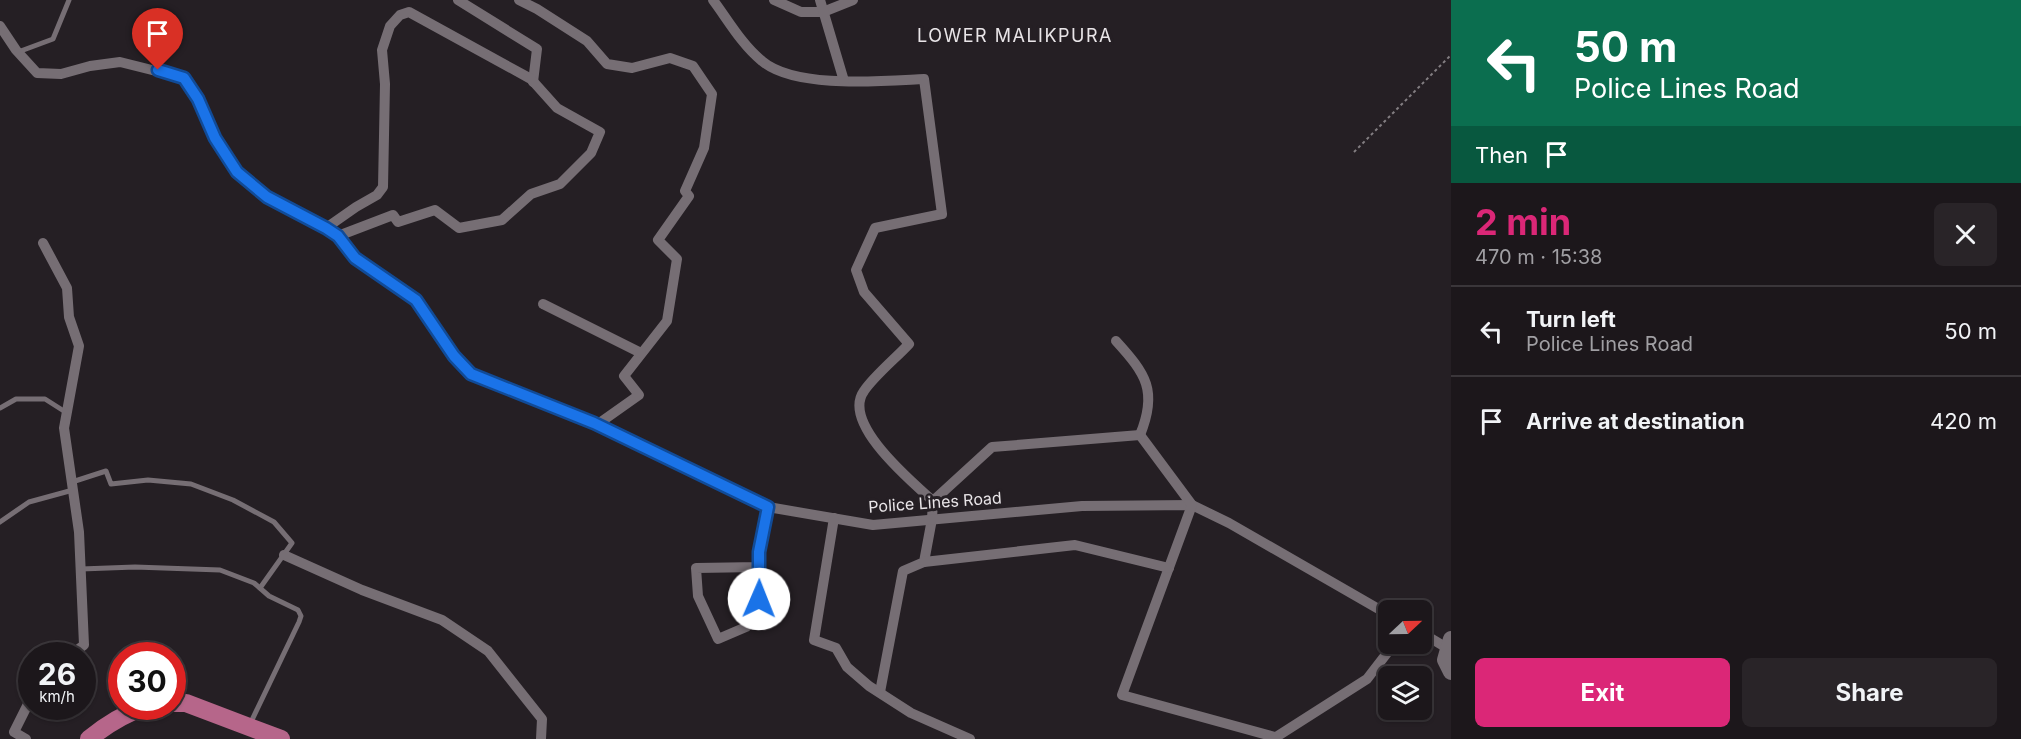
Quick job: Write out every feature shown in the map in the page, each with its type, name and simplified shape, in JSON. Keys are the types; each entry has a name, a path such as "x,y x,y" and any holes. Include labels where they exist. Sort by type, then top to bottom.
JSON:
{"highway":[{"path":"186,703 281,739"},
{"path":"89,739 114,720"}],"main road":[{"path":"1450,647 1444,660 1451,672"}],"street":[{"path":"458,0 537,49 534,82"},
{"path":"519,0 587,41 607,64 632,68 670,58 693,66 712,94 704,148 685,191 690,196 658,240 677,258 667,321 624,376 639,395 598,424"},
{"path":"713,0 750,51 764,63 788,75 844,81 924,79 942,214 875,228 856,270 864,292 909,344 863,392 858,407 866,429 874,441 898,469 933,501"},
{"path":"774,0 801,12 823,12 853,0"},
{"path":"820,0 844,81"},
{"path":"326,228 377,195 383,187 385,84 382,50 390,26 400,15 409,12 534,82 557,108 600,132 591,153 560,184 531,194 502,220 459,228 435,210 398,222 393,216 338,236"},
{"name":"Police Lines Road","path":"0,26 18,52 37,73 61,74 90,66 120,62 184,78 198,99 215,138 237,172 267,197 338,236 355,258 416,300 454,356 471,374 598,424 768,507 873,525 1082,506 1192,505 1229,523 1378,609"},
{"path":"43,243 67,288 69,317 79,346 64,428 80,532 84,642"},
{"path":"543,304 642,353"},
{"path":"1116,341 1136,363 1144,377 1149,396 1148,416 1140,435"},
{"path":"924,562 933,501 992,447 1140,435"},
{"path":"1140,435 1192,505 1122,695 1274,738 1367,679 1386,654"},
{"path":"759,567 696,568 698,596 718,639 746,627 759,615 759,567 759,552 768,507"},
{"path":"834,518 814,640 836,648 847,667 911,713 970,739"},
{"path":"880,692 903,571 924,562 1075,545 1169,568"},
{"path":"284,555 362,590 442,620 488,651 542,719 541,739"},
{"path":"1432,638 1450,647"},
{"path":"20,720 14,732 26,739"}],"lane":[{"path":"18,52 53,39 69,0"},
{"path":"0,408 16,399 45,399 66,413"},
{"path":"0,522 29,502 106,471 111,484 148,480 191,484 233,500 274,522 292,543 260,588"},
{"path":"81,569 135,567 220,570 254,583 268,596 298,610 301,616 249,726"}],"path":[{"path":"1354,152 1451,55"}],"district":[{"name":"LOWER MALIKPURA","path":"1015,36"}],"route":[{"path":"158,70 184,78 198,99 215,138 237,172 267,197 338,236 355,258 416,300 432,327 471,374 594,423 768,507 759,552 759,599"}]}
